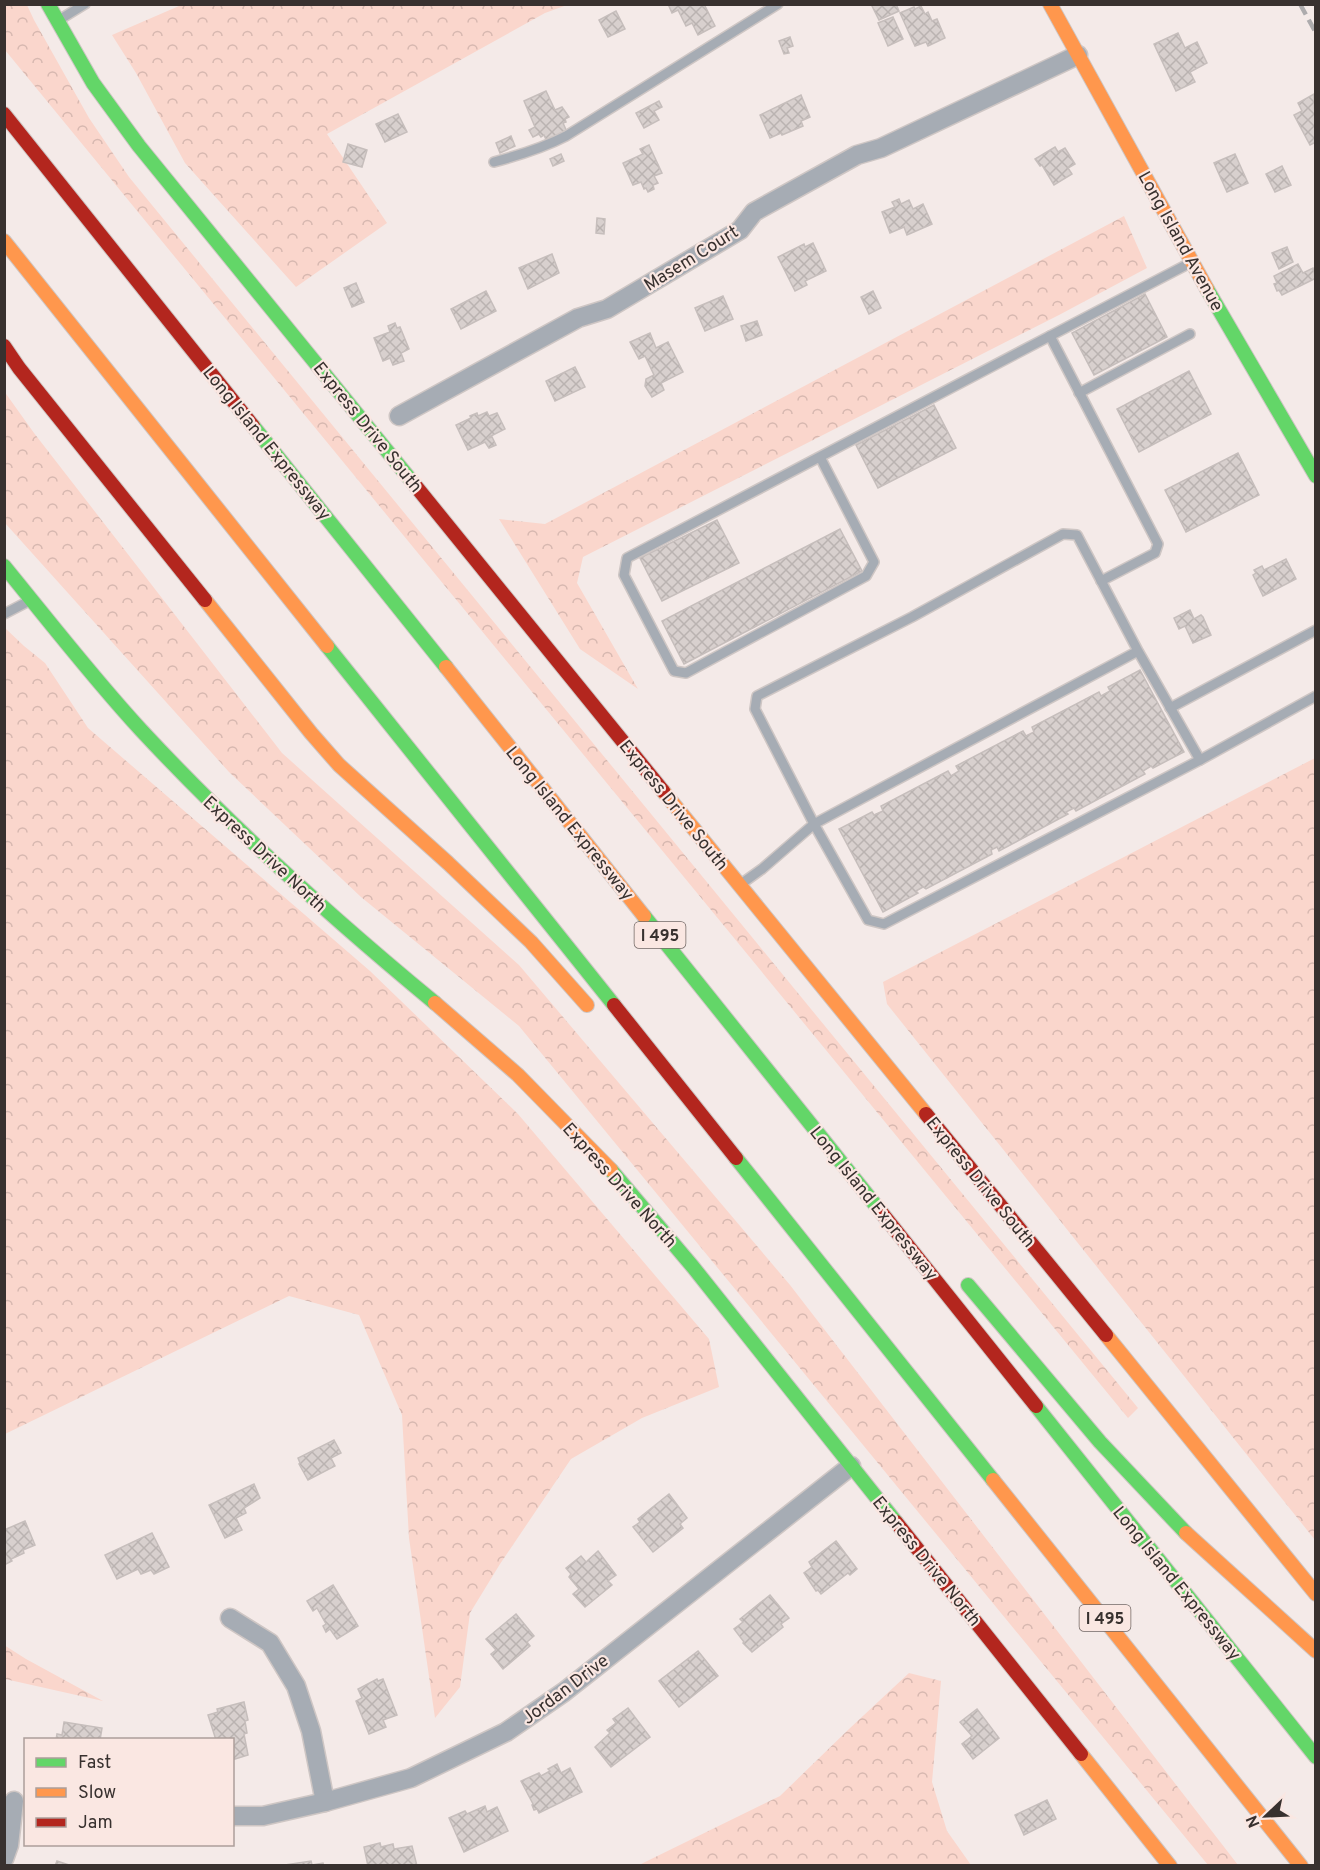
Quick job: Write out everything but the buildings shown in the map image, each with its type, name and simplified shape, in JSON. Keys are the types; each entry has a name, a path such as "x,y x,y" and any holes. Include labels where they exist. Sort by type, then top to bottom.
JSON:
{"main road":[{"name":"Express Drive South","path":"48,4 93,83 140,146 1316,1594"},
{"name":"Long Island Avenue","path":"1050,4 1192,262 1316,476"},
{"name":"Long Island Expressway","path":"4,114 1316,1757"},
{"name":"I 495","path":"4,241 1301,1866"},
{"path":"4,346 311,733 339,765 448,863 531,942 598,1018"},
{"name":"Express Drive North","path":"4,566 140,729 205,797 347,930 462,1025 518,1075 609,1168 693,1267 1170,1866"},
{"path":"645,1064 681,1090"},
{"path":"766,1068 857,1160"},
{"path":"961,1276 1071,1409 1144,1491 1206,1551 1316,1650"},
{"path":"1174,1705 1259,1835"}],"street":[{"name":"Masem Court","path":"399,416 578,318 607,309 740,230 754,212 857,155 881,148 1078,54"},
{"name":"Jordan Drive","path":"234,1816 263,1816 325,1802 411,1778 506,1732 564,1692 851,1466"},
{"path":"230,1618 270,1643 296,1686 311,1731 325,1802"},
{"path":"4,1859 9,1845 15,1801"}],"lane":[{"path":"57,21 85,4"},
{"path":"494,162 525,154 566,136 778,4"},
{"path":"820,457 874,562 866,576 686,673 674,670 624,575 627,558 1192,262"},
{"path":"1079,393 1190,334"},
{"path":"1050,336 1158,544 1155,553 1101,581"},
{"path":"1200,760 1138,651 1077,535 1063,534 912,617 757,696 755,709 814,824 868,920 884,924 1200,760 1316,696"},
{"path":"4,614 32,600"},
{"path":"1170,708 1316,630"},
{"path":"739,885 762,869 814,824 1138,651"}],"green space":[{"path":"251,4 567,5 545,13 327,134 387,223 296,287 185,163 136,73 112,35 179,6"},
{"path":"4,5 27,5 89,118 129,177 1138,1408 1128,1418 5,50"},
{"path":"1124,216 1147,268 583,557 577,583 638,689 580,649 499,519 545,524"},
{"path":"4,391 282,753 519,965 790,1285 1238,1865 1208,1865 519,1026 361,897 229,772 5,523"},
{"path":"4,627 45,663 88,728 370,971 518,1114 709,1339 719,1387 642,1418 571,1459 470,1613 460,1687 435,1718 409,1538 402,1415 359,1315 289,1296 5,1434"},
{"path":"1315,758 1315,1540 887,1004 883,982"},
{"path":"4,1645 26,1659 103,1701 5,1679"},
{"path":"909,1673 941,1681 932,1782 947,1831 971,1865 639,1865 780,1796"}],"railway":[{"path":"1300,4 1316,33"}],"traffic: fast":[{"path":"48,4 93,83 139,146 414,484"},
{"path":"1207,289 1316,476"},
{"path":"253,426 446,667"},
{"path":"4,566 141,730 211,802 358,938 435,1003"},
{"path":"327,646 614,1005"},
{"path":"644,916 881,1212"},
{"path":"736,1158 993,1480"},
{"path":"611,1170 693,1267 896,1522"},
{"path":"968,1285 1100,1442 1186,1533"},
{"path":"1036,1406 1316,1757"}],"traffic: slow":[{"path":"1050,4 1207,289"},
{"path":"4,241 327,646"},
{"path":"205,600 339,765 448,863 531,942 587,1005"},
{"path":"446,667 644,916"},
{"path":"663,791 926,1114"},
{"path":"435,1003 518,1075 611,1170"},
{"path":"1106,1335 1316,1594"},
{"path":"993,1480 1301,1866"},
{"path":"1186,1533 1316,1651"},
{"path":"1081,1754 1170,1866"}],"traffic: jam":[{"path":"4,114 253,426"},
{"path":"4,346 19,368 205,600"},
{"path":"414,484 663,791"},
{"path":"614,1005 736,1158"},
{"path":"926,1114 1106,1335"},
{"path":"881,1212 1036,1406"},
{"path":"896,1522 1081,1754"}]}
